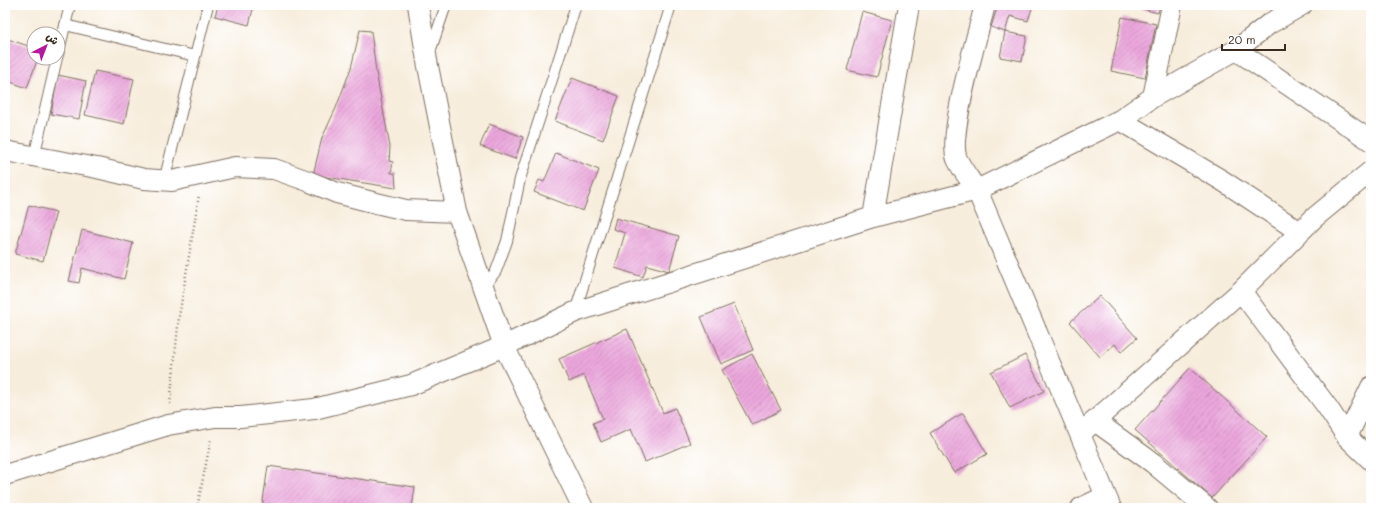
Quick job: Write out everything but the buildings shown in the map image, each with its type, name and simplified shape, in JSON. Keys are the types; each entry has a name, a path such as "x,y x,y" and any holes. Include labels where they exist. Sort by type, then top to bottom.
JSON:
{"street":[{"path":"418,5 427,61 457,212 504,346 583,508"},
{"path":"873,217 909,5"},
{"path":"985,5 964,91 956,134 957,159 977,190 1108,502 1081,508"},
{"path":"1153,97 1172,5"},
{"path":"1269,24 1272,5"},
{"path":"5,475 168,424 215,417 241,417 314,409 411,385 504,346 575,312 873,217 977,190 1120,120 1153,97 1236,50 1269,24 1302,5"},
{"path":"1236,50 1371,141"},
{"path":"1120,120 1223,181 1300,232"},
{"path":"5,151 144,179 164,181 172,181 235,167 274,170 308,181 337,193 406,210 457,212"},
{"path":"1080,434 1241,291 1314,218 1371,171"},
{"path":"1241,291 1324,402 1346,437 1371,460"},
{"path":"1346,437 1371,387"},
{"path":"1095,421 1153,463 1207,508"}],"lane":[{"path":"70,5 65,25 195,56"},
{"path":"164,181 208,5"},
{"path":"427,61 446,5"},
{"path":"484,287 496,271 507,241 520,179 576,5"},
{"path":"575,312 671,5"},
{"path":"34,156 56,66"}],"path":[{"path":"168,424 179,317 203,174"},
{"path":"197,508 215,417"}]}
